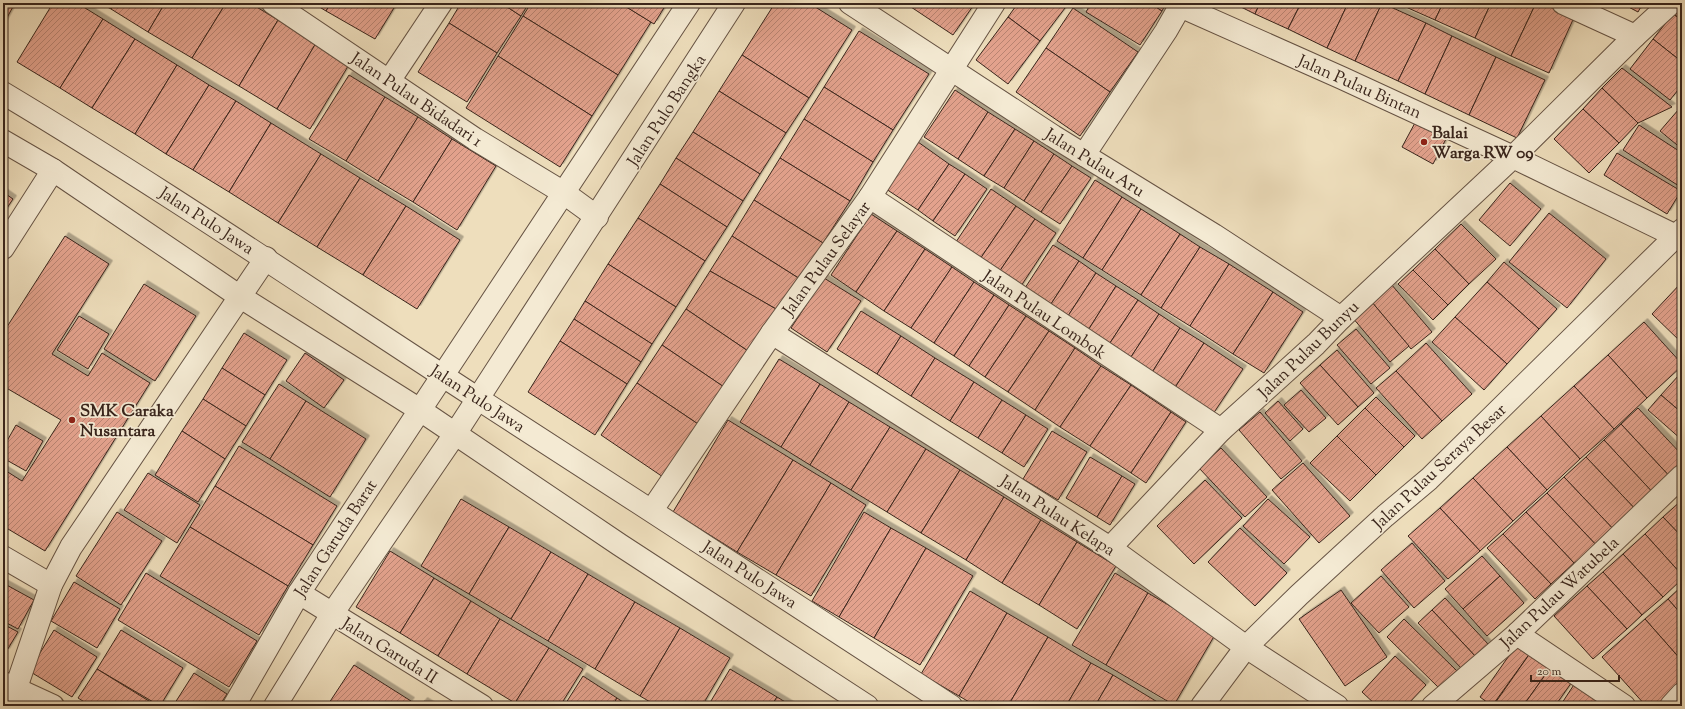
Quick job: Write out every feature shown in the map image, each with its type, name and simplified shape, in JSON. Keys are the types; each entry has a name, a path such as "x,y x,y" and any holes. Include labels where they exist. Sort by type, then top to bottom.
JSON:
{"street":[{"name":"Jalan Pulau Bidadari 1","path":"273,3 475,139 564,193"},
{"path":"389,81 441,3"},
{"path":"443,375 689,3"},
{"name":"Jalan Pulo Bangka","path":"478,399 734,3"},
{"name":"Jalan Pulau Aru","path":"850,3 951,70 1084,155 1214,235 1341,318"},
{"name":"Jalan Pulau Selayar","path":"652,510 666,487 772,333 870,197 994,3"},
{"path":"1563,3 1635,36"},
{"path":"1513,157 1635,36 1671,3"},
{"path":"1084,155 1166,31 1181,4"},
{"name":"Jalan Pulau Bintan","path":"1181,4 1396,102 1680,235"},
{"name":"Jalan Pulo Jawa","path":"3,92 266,258 478,399 652,510 951,706"},
{"path":"3,141 53,170 239,296 420,410 620,544 867,706"},
{"name":"Jalan Pulau Bunyu","path":"1110,548 1221,430 1316,344 1341,318 1513,157"},
{"path":"3,248 53,170"},
{"path":"564,193 597,217"},
{"name":"Jalan Pulau Lombok","path":"870,197 1221,430"},
{"name":"Jalan Pulau Seraya Besar","path":"1202,706 1246,647 1299,595 1385,516 1429,480 1680,235"},
{"path":"53,706 9,692 51,585 71,547 266,258"},
{"name":"Jalan Pulau Kelapa","path":"772,333 1110,548 1246,647 1337,706"},
{"name":"Jalan Garuda Barat","path":"234,706 299,593 443,375"},
{"path":"275,706 332,614 478,399"},
{"name":"Jalan Pulau Watubela","path":"1434,706 1516,634 1682,476"},
{"path":"3,558 51,585"},
{"name":"Jalan Garuda II","path":"299,593 482,706"},
{"path":"1516,634 1624,706"},
{"path":"1671,706 1682,694"}],"building":[{"path":"3,3 15,3 3,25"},
{"path":"53,3 77,3 103,19 60,88 17,62"},
{"path":"100,3 115,3 111,9"},
{"path":"115,3 165,3 148,32 111,9"},
{"path":"165,3 226,3 192,58 148,32"},
{"path":"226,3 250,3 278,20 239,86 192,58"},
{"path":"313,3 331,3 326,11"},
{"path":"331,3 397,3 375,39 326,11"},
{"path":"461,3 501,3 521,16 497,53 449,23"},
{"path":"501,3 529,3 521,16"},
{"path":"531,3 620,3 651,22 618,75 523,16"},
{"path":"620,3 667,3 654,24"},
{"path":"775,3 809,3 852,30 809,98 742,55"},
{"path":"905,3 975,3 953,35"},
{"path":"1018,3 1058,3 1065,8 1040,41 1008,17"},
{"path":"1091,3 1150,3 1162,11 1140,45 1086,12"},
{"path":"1150,3 1166,3 1162,11"},
{"path":"1233,3 1260,3 1255,14"},
{"path":"1260,3 1301,3 1288,29 1255,14"},
{"path":"1301,3 1348,3 1327,48 1288,29"},
{"path":"1348,3 1382,3 1355,61 1327,48"},
{"path":"1382,3 1426,23 1398,81 1355,61"},
{"path":"1398,3 1411,3 1408,8"},
{"path":"1411,3 1443,3 1435,20 1408,8"},
{"path":"1443,3 1491,3 1475,38 1435,20"},
{"path":"1491,3 1536,3 1511,56 1475,38"},
{"path":"1536,3 1556,3 1576,13 1549,73 1511,56"},
{"path":"1621,3 1643,3 1638,12"},
{"path":"1682,3 1682,20 1673,14"},
{"path":"1073,8 1138,52 1110,92 1046,48"},
{"path":"1673,14 1682,20 1682,62 1653,39"},
{"path":"523,16 618,75 592,116 498,56"},
{"path":"1008,17 1040,41 1008,84 976,60"},
{"path":"103,19 135,39 92,108 60,88"},
{"path":"278,20 316,43 277,109 239,86"},
{"path":"449,23 497,53 467,102 418,72"},
{"path":"1426,23 1452,36 1425,94 1398,81"},
{"path":"859,31 929,74 893,130 824,87"},
{"path":"1452,36 1496,57 1469,115 1425,94"},
{"path":"135,39 177,65 135,134 92,108"},
{"path":"1653,39 1682,62 1682,85 1670,100 1630,69"},
{"path":"316,43 350,63 310,129 277,109"},
{"path":"1046,48 1110,92 1080,136 1016,92"},
{"path":"742,55 809,98 786,133 719,91"},
{"path":"498,56 592,116 560,167 466,108"},
{"path":"1496,57 1545,80 1517,138 1469,115"},
{"path":"177,65 209,85 166,154 135,134"},
{"path":"1622,68 1672,107 1638,123 1602,88"},
{"path":"349,75 385,97 346,161 309,139"},
{"path":"209,85 236,101 193,170 166,154"},
{"path":"824,87 893,130 873,162 804,119"},
{"path":"1602,88 1638,123 1619,143 1583,109"},
{"path":"955,90 988,112 958,159 924,137"},
{"path":"719,91 786,133 760,174 693,132"},
{"path":"1682,92 1682,99 1678,96"},
{"path":"385,97 418,117 378,181 346,161"},
{"path":"236,101 271,123 229,192 193,170"},
{"path":"1583,109 1619,143 1589,173 1554,139"},
{"path":"1679,109 1682,112 1682,149 1660,131"},
{"path":"988,112 1015,129 984,176 958,159"},
{"path":"418,117 452,139 413,202 378,181"},
{"path":"804,119 873,162 850,201 780,158"},
{"name":"Balai Warga RW 09","path":"1416,121 1447,137 1433,164 1402,147"},
{"path":"271,123 321,154 278,223 229,192"},
{"path":"1639,125 1682,153 1682,188 1623,150"},
{"path":"1015,129 1034,141 1004,188 984,176"},
{"path":"693,132 760,174 743,201 676,158"},
{"path":"452,139 496,166 457,230 413,202"},
{"path":"1034,141 1054,154 1024,201 1004,188"},
{"path":"918,142 949,164 918,210 886,189"},
{"path":"1617,153 1681,191 1667,214 1604,175"},
{"path":"321,154 360,178 317,247 278,223"},
{"path":"1054,154 1072,166 1041,212 1024,201"},
{"path":"676,158 743,201 727,227 660,184"},
{"path":"780,158 850,201 823,243 754,200"},
{"path":"949,164 965,174 933,221 918,210"},
{"path":"1072,166 1091,178 1060,224 1041,212"},
{"path":"965,174 987,189 955,236 933,221"},
{"path":"360,178 406,206 363,275 317,247"},
{"path":"1095,180 1122,197 1083,258 1057,241"},
{"path":"1510,183 1541,209 1510,246 1479,220"},
{"path":"660,184 727,227 705,261 638,218"},
{"path":"991,189 1016,206 978,262 954,245"},
{"path":"3,192 13,199 3,214"},
{"path":"1122,197 1141,209 1102,270 1083,258"},
{"path":"754,200 823,243 800,279 732,236"},
{"path":"406,206 460,240 417,309 363,275"},
{"path":"1016,206 1035,219 997,275 978,262"},
{"path":"1141,209 1180,234 1141,295 1102,270"},
{"path":"1549,213 1606,259 1567,308 1509,262"},
{"path":"871,214 897,231 856,292 831,275"},
{"path":"638,218 705,261 676,307 608,264"},
{"path":"1035,219 1056,233 1019,289 997,275"},
{"path":"1461,224 1496,259 1469,284 1435,249"},
{"path":"897,231 925,249 884,311 856,292"},
{"path":"1180,234 1200,247 1161,308 1141,295"},
{"path":"65,236 109,264 52,354 88,376 102,353 150,383 45,551 3,526 3,469 22,481 61,420 3,386 3,333"},
{"path":"732,236 800,279 776,309 710,271"},
{"path":"1053,245 1079,261 1049,307 1023,291"},
{"path":"1200,247 1229,264 1190,326 1161,308"},
{"path":"925,249 952,267 911,328 884,311"},
{"path":"1435,249 1469,284 1448,305 1413,270"},
{"path":"1079,261 1096,273 1066,319 1049,307"},
{"path":"1504,262 1557,309 1539,329 1487,282"},
{"path":"608,264 676,307 652,344 585,301"},
{"path":"1229,264 1273,292 1233,354 1190,326"},
{"path":"952,267 974,282 934,343 911,328"},
{"path":"1413,270 1448,305 1433,320 1398,284"},
{"path":"710,271 776,309 748,351 686,309"},
{"path":"1096,273 1116,286 1087,332 1066,319"},
{"path":"824,278 861,301 827,352 791,328"},
{"path":"974,282 994,295 954,356 934,343"},
{"path":"1487,282 1539,329 1507,364 1455,317"},
{"path":"1682,282 1682,343 1652,314"},
{"path":"144,284 196,316 155,381 104,349"},
{"path":"1391,284 1432,332 1411,349 1371,301"},
{"path":"1116,286 1138,300 1108,346 1087,332"},
{"path":"1273,292 1303,312 1264,373 1233,354"},
{"path":"994,295 1009,305 969,366 954,356"},
{"path":"1138,300 1159,314 1129,360 1108,346"},
{"path":"585,301 652,344 641,362 574,319"},
{"path":"1371,301 1409,346 1390,362 1352,317"},
{"path":"1009,305 1026,316 985,377 969,366"},
{"path":"686,309 748,351 724,387 662,345"},
{"path":"861,311 901,336 877,374 837,349"},
{"path":"1159,314 1180,328 1151,374 1129,360"},
{"path":"79,316 109,334 88,369 57,350"},
{"path":"1026,316 1049,331 1008,392 985,377"},
{"path":"1455,317 1507,364 1484,390 1432,342"},
{"path":"574,319 641,362 627,384 560,341"},
{"path":"1644,322 1682,364 1682,366 1647,398 1608,355"},
{"path":"1180,328 1204,343 1174,389 1151,374"},
{"path":"1356,329 1390,368 1371,384 1337,345"},
{"path":"1049,331 1075,348 1035,410 1008,392"},
{"path":"244,333 287,360 265,395 222,368"},
{"path":"901,336 935,358 911,396 877,374"},
{"path":"560,341 627,384 595,435 528,392"},
{"path":"1204,343 1243,369 1213,414 1174,389"},
{"path":"1426,343 1472,394 1442,421 1396,371"},
{"path":"662,345 724,387 698,424 637,383"},
{"path":"1075,348 1101,366 1060,427 1035,410"},
{"path":"1337,350 1374,393 1358,407 1320,365"},
{"path":"305,353 344,380 324,408 286,381"},
{"path":"1608,355 1647,398 1614,429 1574,386"},
{"path":"935,358 974,382 950,421 911,396"},
{"path":"779,359 820,384 781,447 740,422"},
{"path":"1320,365 1358,407 1338,425 1300,383"},
{"path":"1101,366 1131,385 1090,446 1060,427"},
{"path":"222,368 265,395 246,426 203,399"},
{"path":"1396,371 1442,421 1422,439 1376,388"},
{"path":"1679,375 1682,377 1682,413 1661,395"},
{"path":"974,382 1002,400 978,438 950,421"},
{"path":"637,383 698,424 663,477 601,435"},
{"path":"279,384 306,401 270,459 242,442"},
{"path":"820,384 849,402 810,465 781,447"},
{"path":"1131,385 1171,412 1131,473 1090,446"},
{"path":"1574,386 1614,429 1580,459 1541,416"},
{"path":"1301,390 1326,418 1309,432 1284,405"},
{"path":"1661,395 1682,413 1682,440 1648,410"},
{"path":"1376,397 1415,436 1404,447 1365,408"},
{"path":"203,399 246,426 225,459 182,431"},
{"path":"1002,400 1026,415 1002,453 978,438"},
{"path":"306,401 366,439 330,497 270,459"},
{"path":"1278,401 1303,429 1290,441 1265,413"},
{"path":"849,402 890,427 851,490 810,465"},
{"path":"1365,408 1404,447 1376,475 1337,436"},
{"path":"1638,408 1682,455 1682,471 1673,480 1621,424"},
{"path":"1171,412 1186,422 1146,483 1131,473"},
{"path":"1260,412 1302,461 1281,479 1239,430"},
{"path":"1026,415 1048,429 1024,467 1002,453"},
{"path":"1541,416 1580,459 1547,490 1507,447"},
{"path":"728,420 793,460 737,552 673,512"},
{"path":"1621,424 1673,480 1656,496 1604,440"},
{"path":"16,425 43,441 26,471 3,458 3,448"},
{"path":"890,427 926,449 887,512 851,490"},
{"path":"182,431 225,459 198,502 155,475"},
{"path":"1052,431 1087,452 1058,500 1023,479"},
{"path":"1337,436 1376,475 1350,501 1310,463"},
{"path":"1604,440 1656,496 1638,512 1586,457"},
{"path":"239,446 337,506 313,545 215,486"},
{"path":"1507,447 1547,490 1513,521 1473,478"},
{"path":"1221,448 1267,497 1245,517 1199,468"},
{"path":"926,449 960,470 921,533 887,512"},
{"path":"1090,457 1122,476 1097,517 1066,498"},
{"path":"1586,457 1638,512 1616,532 1564,477"},
{"path":"793,460 831,483 776,575 737,552"},
{"path":"1303,463 1350,516 1319,543 1272,490"},
{"path":"960,470 1004,497 966,560 921,533"},
{"path":"148,473 200,505 177,543 124,510"},
{"path":"1122,476 1135,484 1110,525 1097,517"},
{"path":"1564,477 1616,532 1599,548 1547,493"},
{"path":"1473,478 1513,521 1480,551 1440,508"},
{"path":"1205,480 1242,518 1194,564 1157,526"},
{"path":"831,483 866,505 811,596 776,575"},
{"path":"215,486 313,545 288,586 190,527"},
{"path":"1547,493 1599,548 1574,563 1526,512"},
{"path":"1004,497 1041,520 1002,583 966,560"},
{"path":"461,499 509,527 469,594 421,566"},
{"path":"1268,499 1310,537 1284,564 1243,526"},
{"path":"1682,500 1682,537 1663,517"},
{"path":"1440,508 1480,551 1448,579 1408,536"},
{"path":"117,512 162,541 121,605 76,576"},
{"path":"864,512 891,528 839,617 812,601"},
{"path":"1526,512 1574,563 1551,584 1503,534"},
{"path":"1663,517 1682,537 1682,575 1645,534"},
{"path":"1041,520 1077,542 1039,605 1002,583"},
{"path":"190,527 288,586 259,635 160,576"},
{"path":"509,527 551,552 511,619 469,594"},
{"path":"891,528 926,548 874,638 839,617"},
{"path":"1240,528 1287,573 1255,606 1208,562"},
{"path":"1503,534 1551,584 1535,599 1487,548"},
{"path":"1645,534 1682,575 1682,579 1663,597 1623,554"},
{"path":"1077,542 1116,566 1077,629 1039,605"},
{"path":"1412,543 1445,581 1414,608 1381,570"},
{"path":"926,548 973,576 920,665 874,638"},
{"path":"390,551 434,578 400,633 356,607"},
{"path":"551,552 588,574 548,641 511,619"},
{"path":"1623,554 1663,597 1642,615 1603,572"},
{"path":"1482,556 1500,576 1463,609 1445,589"},
{"path":"1603,572 1642,615 1627,629 1587,586"},
{"path":"146,573 257,641 229,687 118,620"},
{"path":"1115,573 1148,593 1106,665 1072,645"},
{"path":"588,574 635,602 595,669 548,641"},
{"path":"1381,576 1409,607 1379,633 1351,603"},
{"path":"1500,576 1524,603 1487,636 1463,609"},
{"path":"434,578 471,601 438,656 400,633"},
{"path":"74,582 120,609 97,648 51,621"},
{"path":"3,583 34,600 18,629 3,621"},
{"path":"1587,586 1627,629 1593,659 1554,616"},
{"path":"1682,586 1682,615 1668,599"},
{"path":"1341,590 1387,657 1345,686 1299,619"},
{"path":"970,591 1007,613 959,696 921,674"},
{"path":"1148,593 1216,633 1174,705 1106,665"},
{"path":"1445,598 1489,645 1476,657 1432,610"},
{"path":"1668,599 1682,615 1682,661 1645,619"},
{"path":"471,601 500,619 467,674 438,656"},
{"path":"635,602 680,628 640,696 595,669"},
{"path":"1432,610 1476,657 1463,670 1418,623"},
{"path":"1007,613 1048,637 1008,706 976,706 959,696"},
{"path":"500,619 549,648 515,703 467,674"},
{"path":"1404,619 1457,671 1440,689 1387,637"},
{"path":"1645,619 1682,661 1682,684 1657,706 1646,706 1602,657"},
{"path":"3,624 18,632 6,652 3,650"},
{"path":"680,628 730,658 702,706 657,706 640,696"},
{"path":"54,630 97,657 72,697 29,671"},
{"path":"121,630 183,668 160,706 97,669"},
{"path":"1048,637 1091,663 1066,706 1008,706"},
{"path":"1520,640 1533,649 1492,706 1480,697"},
{"path":"549,648 583,669 560,706 519,706 515,703"},
{"path":"1533,649 1553,664 1523,706 1493,706"},
{"path":"1395,656 1426,685 1406,706 1377,706 1362,692"},
{"path":"1091,663 1113,675 1095,706 1066,706"},
{"path":"1553,664 1574,679 1555,706 1523,706"},
{"path":"354,665 411,701 407,706 327,706"},
{"path":"97,669 157,706 91,706 78,698"},
{"path":"730,669 777,697 771,706 708,706"},
{"path":"194,673 227,694 219,706 173,706"},
{"path":"1113,675 1164,706 1095,706"},
{"path":"583,676 617,698 612,706 564,706"},
{"path":"1579,677 1602,693 1593,706 1560,706"},
{"path":"1602,693 1621,706 1593,706"},
{"path":"777,697 792,706 771,706"},
{"path":"617,698 629,706 612,706"},
{"path":"424,701 432,706 420,706"}],"place":[{"name":"Balai Warga RW 09","path":"1424,142"},
{"name":"SMK Caraka Nusantara","path":"72,420"}]}
